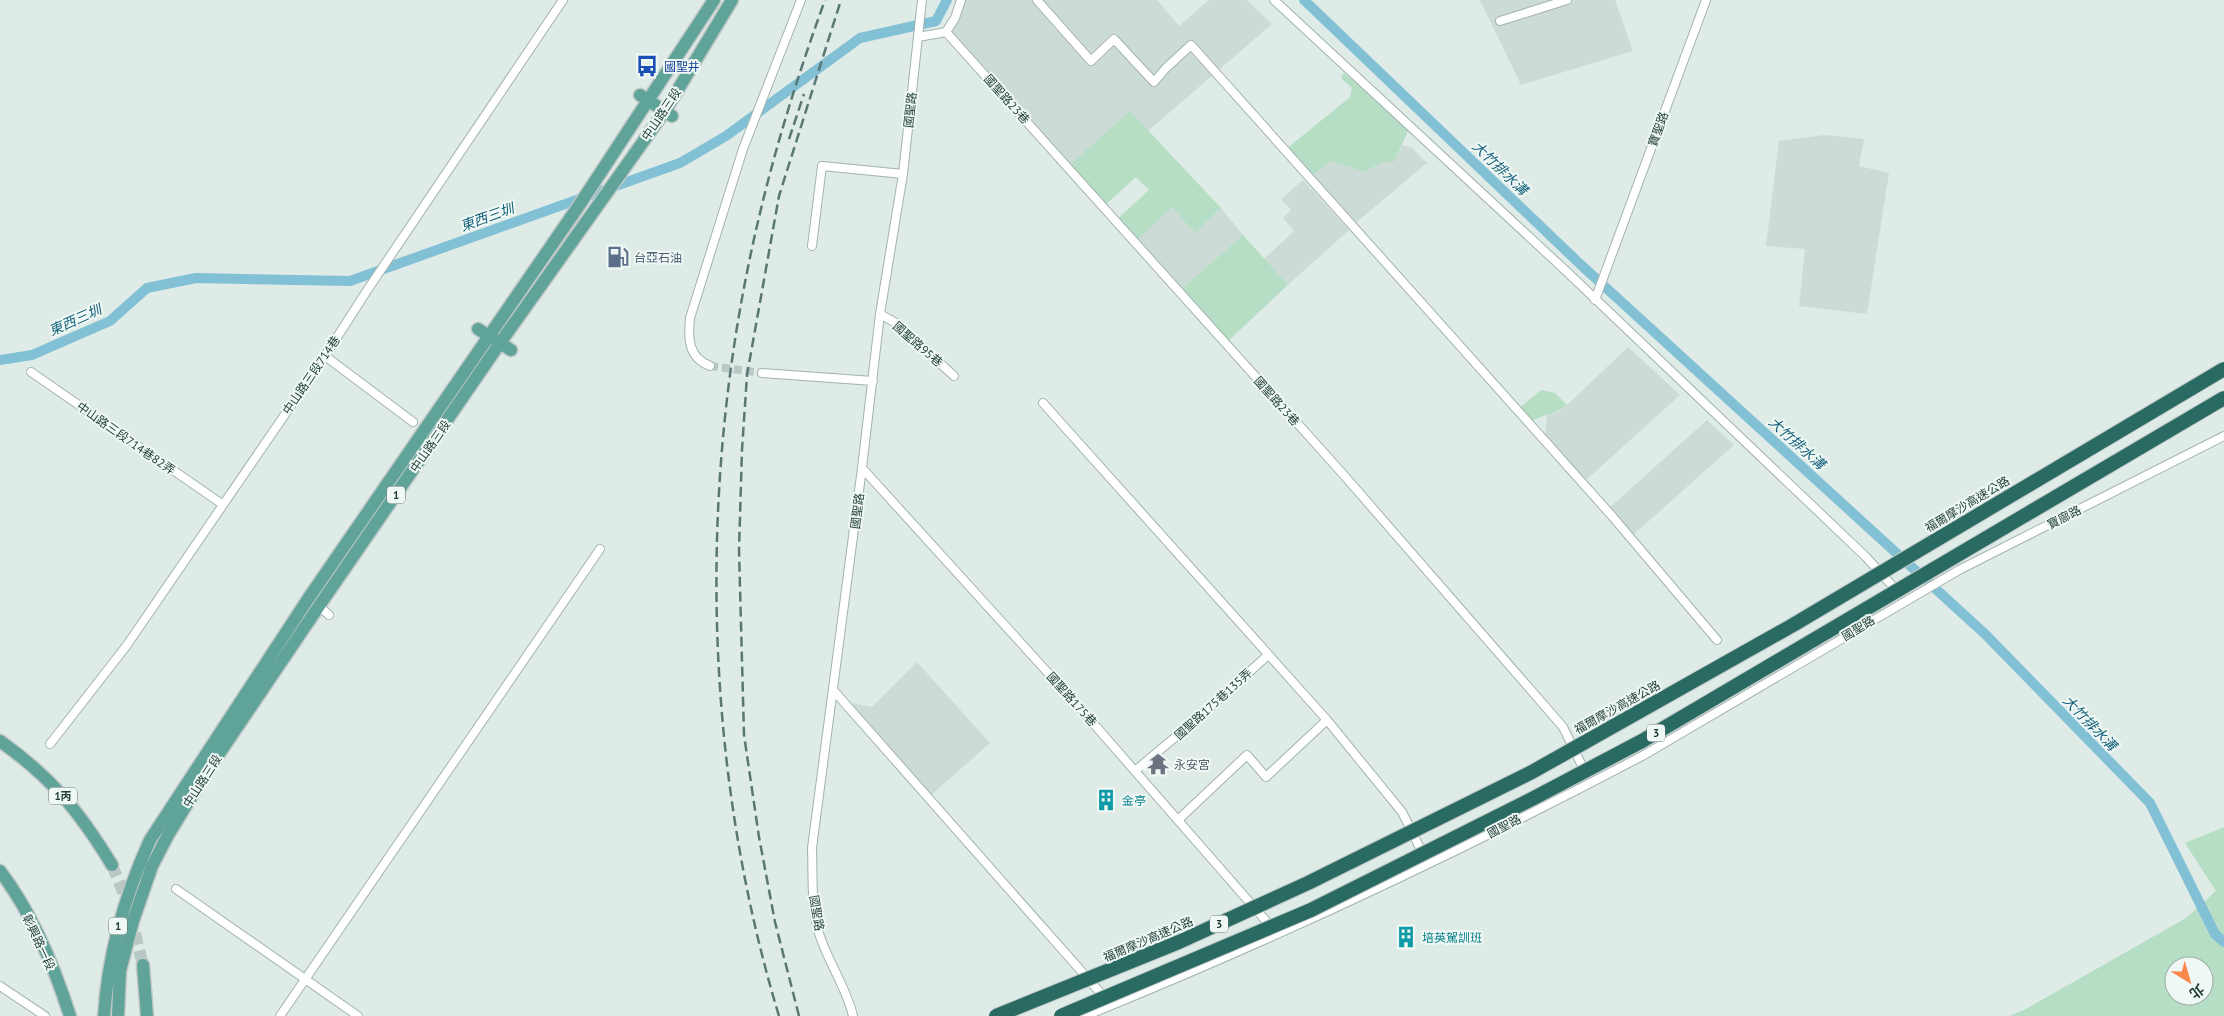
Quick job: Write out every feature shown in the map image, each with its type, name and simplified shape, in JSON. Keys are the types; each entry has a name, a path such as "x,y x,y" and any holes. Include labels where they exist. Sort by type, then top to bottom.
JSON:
{"highway":[{"name":"福爾摩沙高速公路","path":"996,1016 1170,946 1300,887 1532,772 1785,630 2224,369"},
{"name":"3","path":"1061,1016 1311,910 1634,745 1814,641 2224,398"}],"main road":[{"name":"中山路三段","path":"104,1016 110,961 134,877 150,840 484,333 644,98 714,0"},
{"name":"中山路三段","path":"118,1016 120,971 133,921 152,866 168,835 204,776 319,606 505,347 668,113 732,0"},
{"path":"644,98 668,113"},
{"path":"484,333 505,347"},
{"name":"1丙","path":"0,742 38,769 73,806 112,865"},
{"name":"彰興路一段","path":"0,871 11,885 38,934 70,1016"},
{"path":"143,964 147,1016"}],"street":[{"name":"中山路三段714巷","path":"50,744 127,645 325,356 368,288 562,0"},
{"path":"710,366 694,355 690,345 690,318 743,149 801,0"},
{"name":"國聖路","path":"853,1016 850,1002 818,930 813,896 812,848 834,691 880,314 902,174 922,0"},
{"path":"918,37 946,32 955,18 961,0"},
{"path":"1037,0 1091,61 1114,39 1154,82 1191,45 1612,516 1717,640"},
{"path":"1274,0 1866,557 1905,600"},
{"path":"1500,21 1567,0"},
{"name":"寶聖路","path":"1595,300 1706,0"},
{"name":"國聖路23巷","path":"946,32 1342,473 1563,727 1590,783"},
{"path":"812,246 822,166 902,174"},
{"name":"國聖路95巷","path":"880,314 896,323 954,376"},
{"path":"325,356 413,422"},
{"name":"中山路三段714巷82弄","path":"31,372 222,504"},
{"path":"762,373 873,381"},
{"path":"1042,403 1327,720 1402,812 1428,865"},
{"name":"寶廍路","path":"1905,600 1959,570 2224,436"},
{"name":"國聖路175巷","path":"862,468 1178,819 1278,934"},
{"path":"280,1016 600,548"},
{"name":"國聖路","path":"1085,1016 1376,891 1590,783 1644,755 1905,600"},
{"path":"319,606 329,616"},
{"name":"國聖路175巷135弄","path":"1135,771 1205,712 1268,655"},
{"path":"834,691 1111,1005"},
{"path":"1178,819 1247,755 1266,777 1327,720"},
{"path":"176,890 358,1016"},
{"path":"0,986 45,1016"}],"shaded area":[{"path":"958,0 1157,0 1179,26 1209,0 1247,0 1272,24 1148,131 1130,111 1067,167 948,34"},
{"path":"1480,0 1615,0 1633,51 1521,85"},
{"path":"1824,135 1864,139 1859,166 1889,173 1867,314 1799,306 1805,249 1766,246 1779,141"},
{"path":"1403,145 1412,148 1427,163 1352,226 1310,177 1331,161 1364,172 1383,162 1393,162"},
{"path":"1303,180 1349,230 1288,285 1264,259 1294,231 1283,218 1291,210 1281,199"},
{"path":"1172,207 1195,232 1221,208 1243,235 1179,291 1135,242"},
{"path":"1628,347 1680,395 1584,482 1545,438 1547,413 1559,411 1567,405"},
{"path":"1707,420 1734,445 1632,536 1608,509"},
{"path":"917,662 990,743 928,798 850,710 853,703 872,707"}],"green space":[{"path":"1344,73 1410,127 1394,162 1383,162 1364,172 1331,161 1310,177 1285,150 1350,97 1352,88 1341,78"},
{"path":"1130,111 1221,208 1195,233 1172,207 1135,242 1115,221 1149,190 1136,177 1103,207 1067,167"},
{"path":"1243,235 1288,285 1229,340 1179,291"},
{"path":"1541,390 1555,393 1567,405 1529,422 1518,409"},
{"path":"2224,827 2224,1016 2010,1016 2026,1009 2186,918 2216,891 2185,843"}],"waterway":[{"name":"東西三圳","path":"0,360 32,355 110,321 147,288 196,278 350,281 680,163 726,136 860,38 936,21 947,0"},
{"name":"大竹排水溝","path":"1304,0 1580,264 1985,634 2150,803 2215,934 2224,942"}],"tunnel":[{"path":"710,366 762,373"},
{"path":"112,865 126,899 143,965"}],"railway":[{"path":"779,1016 753,918 734,818 722,716 717,614 718,511 726,409 740,308 761,209 782,130 825,0"},
{"path":"799,1016 775,922 759,837 744,735 739,550 742,450 747,375 779,196 841,0"},
{"path":"789,139 804,94"}],"place":[{"name":"國聖井","path":"647,66"},
{"name":"台亞石油","path":"618,257"},
{"name":"永安宮","path":"1158,764"},
{"name":"金亭","path":"1106,800"},
{"name":"培英駕訓班","path":"1406,937"}]}
